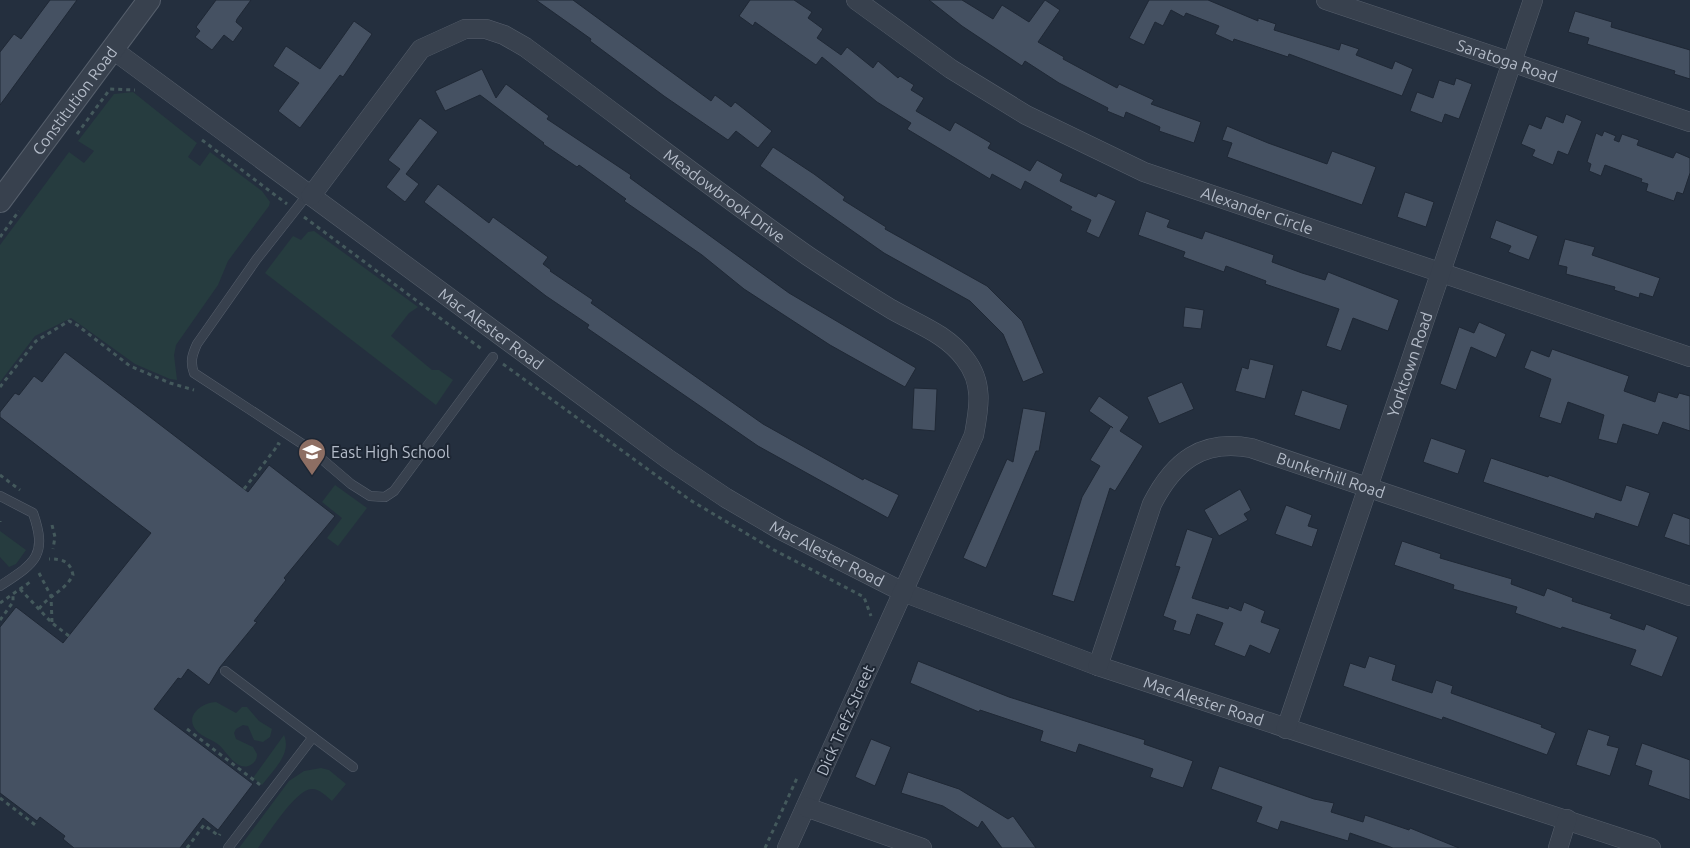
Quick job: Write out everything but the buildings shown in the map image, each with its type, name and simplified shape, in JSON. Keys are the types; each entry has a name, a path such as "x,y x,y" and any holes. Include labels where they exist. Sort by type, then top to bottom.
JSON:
{"street":[{"name":"Constitution Road","path":"0,201 149,0"},
{"name":"Alexander Circle","path":"856,0 951,69 1026,115 1144,172 1690,357"},
{"name":"Saratoga Road","path":"1326,0 1690,122"},
{"name":"Yorktown Road","path":"1286,729 1533,0"},
{"name":"Meadowbrook Drive","path":"310,195 421,50 465,29 486,29 504,35 525,46 808,256 892,309 934,332 952,345 966,360 975,376 980,394 974,435 903,592"},
{"name":"Mac Alester Road","path":"112,49 668,459 779,529 903,592 1098,666 1651,848"},
{"name":"Bunkerhill Road","path":"1098,666 1152,504 1164,482 1181,463 1199,451 1217,446 1235,445 1251,448 1367,489 1690,596"},
{"name":"Dick Trefz Street","path":"787,848 903,592"},
{"path":"806,807 922,848"},
{"path":"1558,848 1567,819"}],"lane":[{"path":"310,195 256,260 232,297 197,344 192,354 191,365 194,373 310,449 351,484 370,496 385,497 394,491 493,357"},
{"path":"0,496 33,513 41,534 36,557 12,579 0,586"},
{"path":"225,671 353,766"},
{"path":"228,848 313,737"}],"path":[{"path":"75,136 110,90 133,88 140,94"},
{"path":"195,135 493,357 690,500 774,550 864,598 872,614 868,623"},
{"path":"0,237 23,206"},
{"path":"0,387 36,341 69,322 78,325 130,366 201,394"},
{"path":"244,489 279,444 273,440"},
{"path":"38,608 51,596 61,591 73,575 71,566 67,561 49,558"},
{"path":"39,573 51,596 52,623"},
{"path":"12,579 52,623 69,636"},
{"path":"0,620 13,602 13,595"},
{"path":"187,729 259,784 253,792"},
{"path":"765,848 798,776"},
{"path":"0,798 38,827"},
{"path":"187,848 204,825 219,836 224,829"}],"green space":[{"path":"133,92 197,143 188,157 200,166 210,152 262,191 270,202 269,206 228,261 218,285 176,345 174,355 177,380 170,379 135,364 71,318 35,336 0,382 0,245 69,152 84,163 94,151 78,141 114,94"},
{"path":"314,231 418,307 409,313 391,336 432,370 439,370 453,380 436,405 265,273 293,236 301,240 308,232"},
{"path":"335,485 367,508 338,546 327,538 342,518 322,502"},
{"path":"0,531 26,550 16,564 9,567 0,557"},
{"path":"216,702 236,713 242,707 247,707 259,721 272,729 270,737 263,742 254,740 248,726 243,725 236,729 234,733 236,739 253,747 257,754 252,764 242,766 233,761 219,745 201,735 194,727 192,722 195,712 204,705"},
{"path":"284,735 285,749 280,762 262,785 253,778"},
{"path":"321,768 329,770 346,784 332,801 318,790 306,791 298,796 283,813 258,848 239,848 289,781 304,771"}],"place":[{"name":"East High School","path":"312,476"}]}
